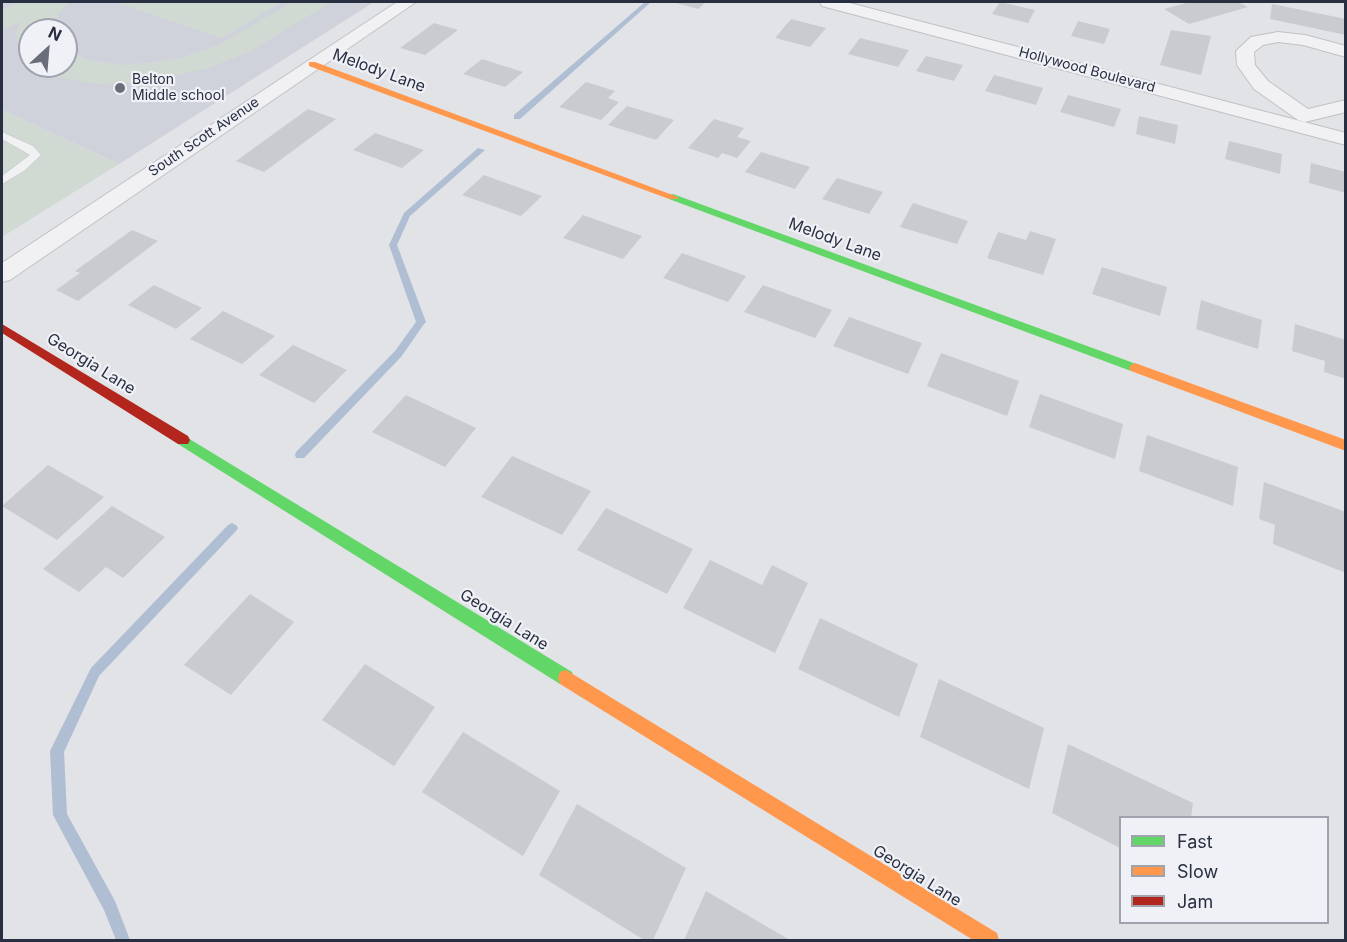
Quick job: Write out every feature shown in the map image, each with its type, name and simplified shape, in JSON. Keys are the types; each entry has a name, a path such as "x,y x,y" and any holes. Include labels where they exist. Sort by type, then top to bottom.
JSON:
{"street":[{"name":"South Scott Avenue","path":"2,274 312,64 408,2"},
{"name":"Hollywood Boulevard","path":"828,2 1303,122 1346,139"},
{"path":"1346,52 1305,40 1278,37 1257,41 1245,51 1246,65 1261,85 1303,122 1346,106"},
{"name":"Melody Lane","path":"312,64 1346,446"},
{"name":"Georgia Lane","path":"2,328 990,940"}],"lane":[{"path":"2,135 29,148 36,155 2,181"}],"shaded area":[{"name":"Belton Middle school","path":"2,2 374,2 119,164 2,110"},
{"path":"20,2 69,2 56,18 18,18 18,23 2,31 2,10"},
{"path":"115,2 282,2 222,38"},
{"path":"293,2 331,2 251,51 206,69 140,82 98,84 63,78 78,78 78,55 89,60 120,65 180,58 218,45"},
{"path":"2,110 119,164 2,237"}],"building":[{"path":"672,2 706,2 698,9"},
{"path":"1000,2 1035,10 1028,23 992,14"},
{"path":"1190,2 1238,2 1248,7 1189,24 1164,9"},
{"path":"1272,4 1346,19 1346,35 1270,19"},
{"path":"791,19 826,28 810,47 775,38"},
{"path":"1078,21 1110,29 1104,44 1071,36"},
{"path":"434,23 458,30 425,55 400,48"},
{"path":"1171,30 1211,36 1201,75 1160,65"},
{"path":"860,38 909,50 898,67 848,54"},
{"path":"926,56 963,65 954,81 916,71"},
{"path":"482,59 523,72 505,87 463,74"},
{"path":"994,75 1043,88 1036,105 985,91"},
{"path":"586,82 615,91 608,98 619,102 601,120 559,107"},
{"path":"1068,95 1121,109 1114,127 1060,112"},
{"path":"627,106 674,120 656,140 608,125"},
{"path":"308,109 336,119 264,172 236,161"},
{"path":"1139,116 1178,125 1175,144 1136,134"},
{"path":"714,119 744,128 737,137 751,141 737,158 722,153 718,158 688,148"},
{"path":"375,133 424,150 402,168 353,150"},
{"path":"1229,141 1282,154 1280,174 1225,159"},
{"path":"761,152 810,167 795,189 745,172"},
{"path":"1311,163 1346,172 1346,193 1309,183"},
{"path":"484,175 542,196 521,216 462,195"},
{"path":"837,178 883,192 869,214 822,199"},
{"path":"913,203 968,221 957,244 900,227"},
{"path":"583,215 642,236 623,259 563,238"},
{"path":"132,230 158,241 78,301 56,290 80,273 75,271"},
{"path":"1030,231 1056,239 1043,275 987,258 998,232 1026,240"},
{"path":"682,253 746,276 728,302 663,278"},
{"path":"1102,267 1167,287 1160,316 1092,294"},
{"path":"154,285 202,308 176,329 128,305"},
{"path":"763,285 832,310 815,338 744,312"},
{"path":"1201,300 1262,320 1258,349 1196,329"},
{"path":"223,311 275,336 242,364 190,339"},
{"path":"849,317 922,343 908,374 833,346"},
{"path":"1295,324 1346,340 1346,379 1324,372 1325,361 1292,351"},
{"path":"293,345 347,370 314,403 259,375"},
{"path":"941,353 1019,381 1007,416 927,386"},
{"path":"1040,394 1123,424 1115,459 1029,427"},
{"path":"406,395 476,428 445,467 372,432"},
{"path":"1147,435 1238,467 1233,506 1139,471"},
{"path":"512,456 591,491 562,535 481,497"},
{"path":"48,465 104,497 57,540 2,506"},
{"path":"1264,482 1346,512 1346,573 1273,544 1275,525 1259,519"},
{"path":"112,506 165,537 123,578 106,567 79,592 43,569"},
{"path":"606,508 693,549 667,594 577,550"},
{"path":"710,560 762,585 772,565 808,583 775,653 683,608"},
{"path":"250,594 294,622 231,695 184,665"},
{"path":"820,618 918,664 899,717 798,669"},
{"path":"365,664 435,707 394,766 322,720"},
{"path":"939,679 1044,728 1029,789 920,737"},
{"path":"463,732 560,791 523,856 422,792"},
{"path":"1068,744 1193,803 1191,816 1119,816 1119,847 1052,813"},
{"path":"577,804 686,868 653,940 644,940 539,875"},
{"path":"706,891 790,940 684,940"}],"waterway":[{"path":"517,117 648,2"},
{"path":"300,455 398,354 421,322 393,245 407,215 481,150"},
{"path":"123,940 110,906 60,815 57,751 95,672 232,528"}],"traffic: fast":[{"path":"673,197 1135,368"},
{"path":"183,440 566,678"}],"traffic: slow":[{"path":"312,64 673,197"},
{"path":"1135,368 1346,446"},
{"path":"566,678 990,940"}],"traffic: jam":[{"path":"2,328 183,440"}],"place":[{"name":"Belton Middle school","path":"120,88"}]}
